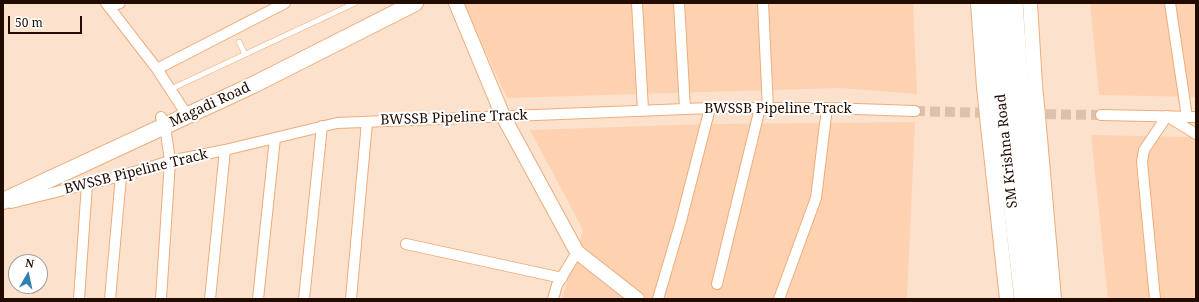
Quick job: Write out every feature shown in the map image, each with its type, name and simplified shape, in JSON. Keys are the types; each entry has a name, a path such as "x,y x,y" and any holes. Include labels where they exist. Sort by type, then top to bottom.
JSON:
{"highway":[{"name":"SM Krishna Road","path":"994,3 992,87 1024,299"},
{"name":"SM Krishna Road","path":"1013,3 1027,85 1028,123 1041,299"}],"main road":[{"name":"Magadi Road","path":"3,201 184,111 250,75 392,3"},
{"name":"Magadi Road","path":"184,111 253,85 415,3"},
{"name":"Magadi Road","path":"3,191 163,121"}],"street":[{"path":"120,3 107,5 157,69 184,111"},
{"path":"157,69 286,3"},
{"path":"456,3 503,116 577,252 637,299"},
{"path":"637,3 643,110"},
{"path":"679,3 685,108"},
{"path":"717,284 764,108 763,3"},
{"name":"SM Krishna Road","path":"978,3 992,87"},
{"name":"SM Krishna Road","path":"1027,85 1030,3"},
{"path":"1101,115 1192,117 1170,3"},
{"name":"BWSSB Pipeline Track","path":"3,205 121,176 170,161 224,150 337,123 685,108 826,108 915,111"},
{"path":"658,299 681,221 710,108"},
{"path":"779,299 816,198 826,108"},
{"path":"1167,116 1196,134"},
{"path":"1155,299 1142,162 1144,150 1167,116"},
{"path":"161,299 170,161 163,121"},
{"path":"351,299 367,122"},
{"path":"998,122 1028,123"},
{"name":"SM Krishna Road","path":"998,122 1007,299"},
{"name":"SM Krishna Road","path":"1028,123 1054,299"},
{"path":"304,299 322,126"},
{"path":"258,299 275,138"},
{"path":"210,299 224,150"},
{"path":"110,299 121,176"},
{"path":"79,299 87,184"},
{"path":"406,244 562,278"},
{"path":"554,299 557,285 577,252"}],"lane":[{"path":"171,89 355,3"},
{"path":"239,42 246,54"}],"shaded area":[{"path":"463,3 913,3 917,94 839,88 507,98"},
{"path":"1090,3 1196,3 1196,97 1099,95"},
{"path":"915,122 907,299 562,299 583,230 530,130 706,124"},
{"path":"1091,135 1196,137 1196,299 1108,299"}],"tunnel":[{"path":"915,111 993,113"},
{"path":"1031,114 1101,115"}]}
